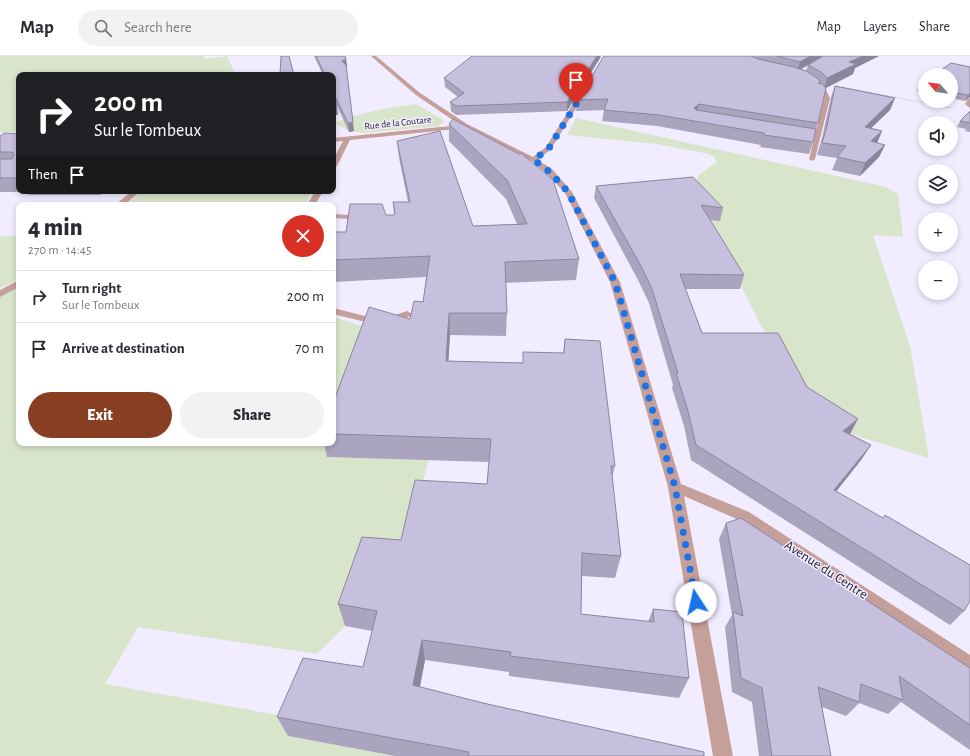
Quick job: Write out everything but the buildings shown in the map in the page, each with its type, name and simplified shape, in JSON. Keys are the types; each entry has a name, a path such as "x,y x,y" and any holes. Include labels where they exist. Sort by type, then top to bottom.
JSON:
{"street":[{"path":"373,56 418,94 465,126 534,160 550,172 568,192 615,282 675,487 723,756"},
{"path":"805,79 824,91 827,98 812,159"},
{"path":"534,160 549,148 589,82"},
{"path":"970,100 968,104 970,106"},
{"name":"Rue de la Coutare","path":"336,140 465,126"},
{"path":"810,137 818,138"},
{"path":"336,160 348,138"},
{"path":"124,202 133,194"},
{"path":"336,216 372,219"},
{"path":"0,294 16,286"},
{"path":"336,312 382,323 407,314"},
{"name":"Avenue du Centre","path":"675,487 744,516 970,665"}],"path":[{"path":"812,83 918,102"}],"green space":[{"path":"0,56 204,56 205,59 227,56 235,72 16,72 16,132 0,132"},
{"path":"416,104 445,121 439,126 364,133 349,131 336,124 336,122 344,119 384,109"},
{"path":"576,118 886,187 898,194 903,237 873,235 910,346 929,458 850,434 800,402 744,292 702,219 719,220 695,183 699,175 717,162 714,157 709,154 657,144 567,135"},
{"path":"139,194 310,194 306,202 129,202"},
{"path":"0,236 16,236 16,280 0,288"},
{"path":"16,289 16,446 331,446 328,457 428,460 405,563 367,560 345,626 317,654 138,627 105,684 295,718 288,736 395,756 0,756 0,297"},
{"path":"336,318 369,328 336,430"}],"route":[{"path":"576,104 549,148 534,160 550,172 568,192 615,282 675,487 696,602"}]}
